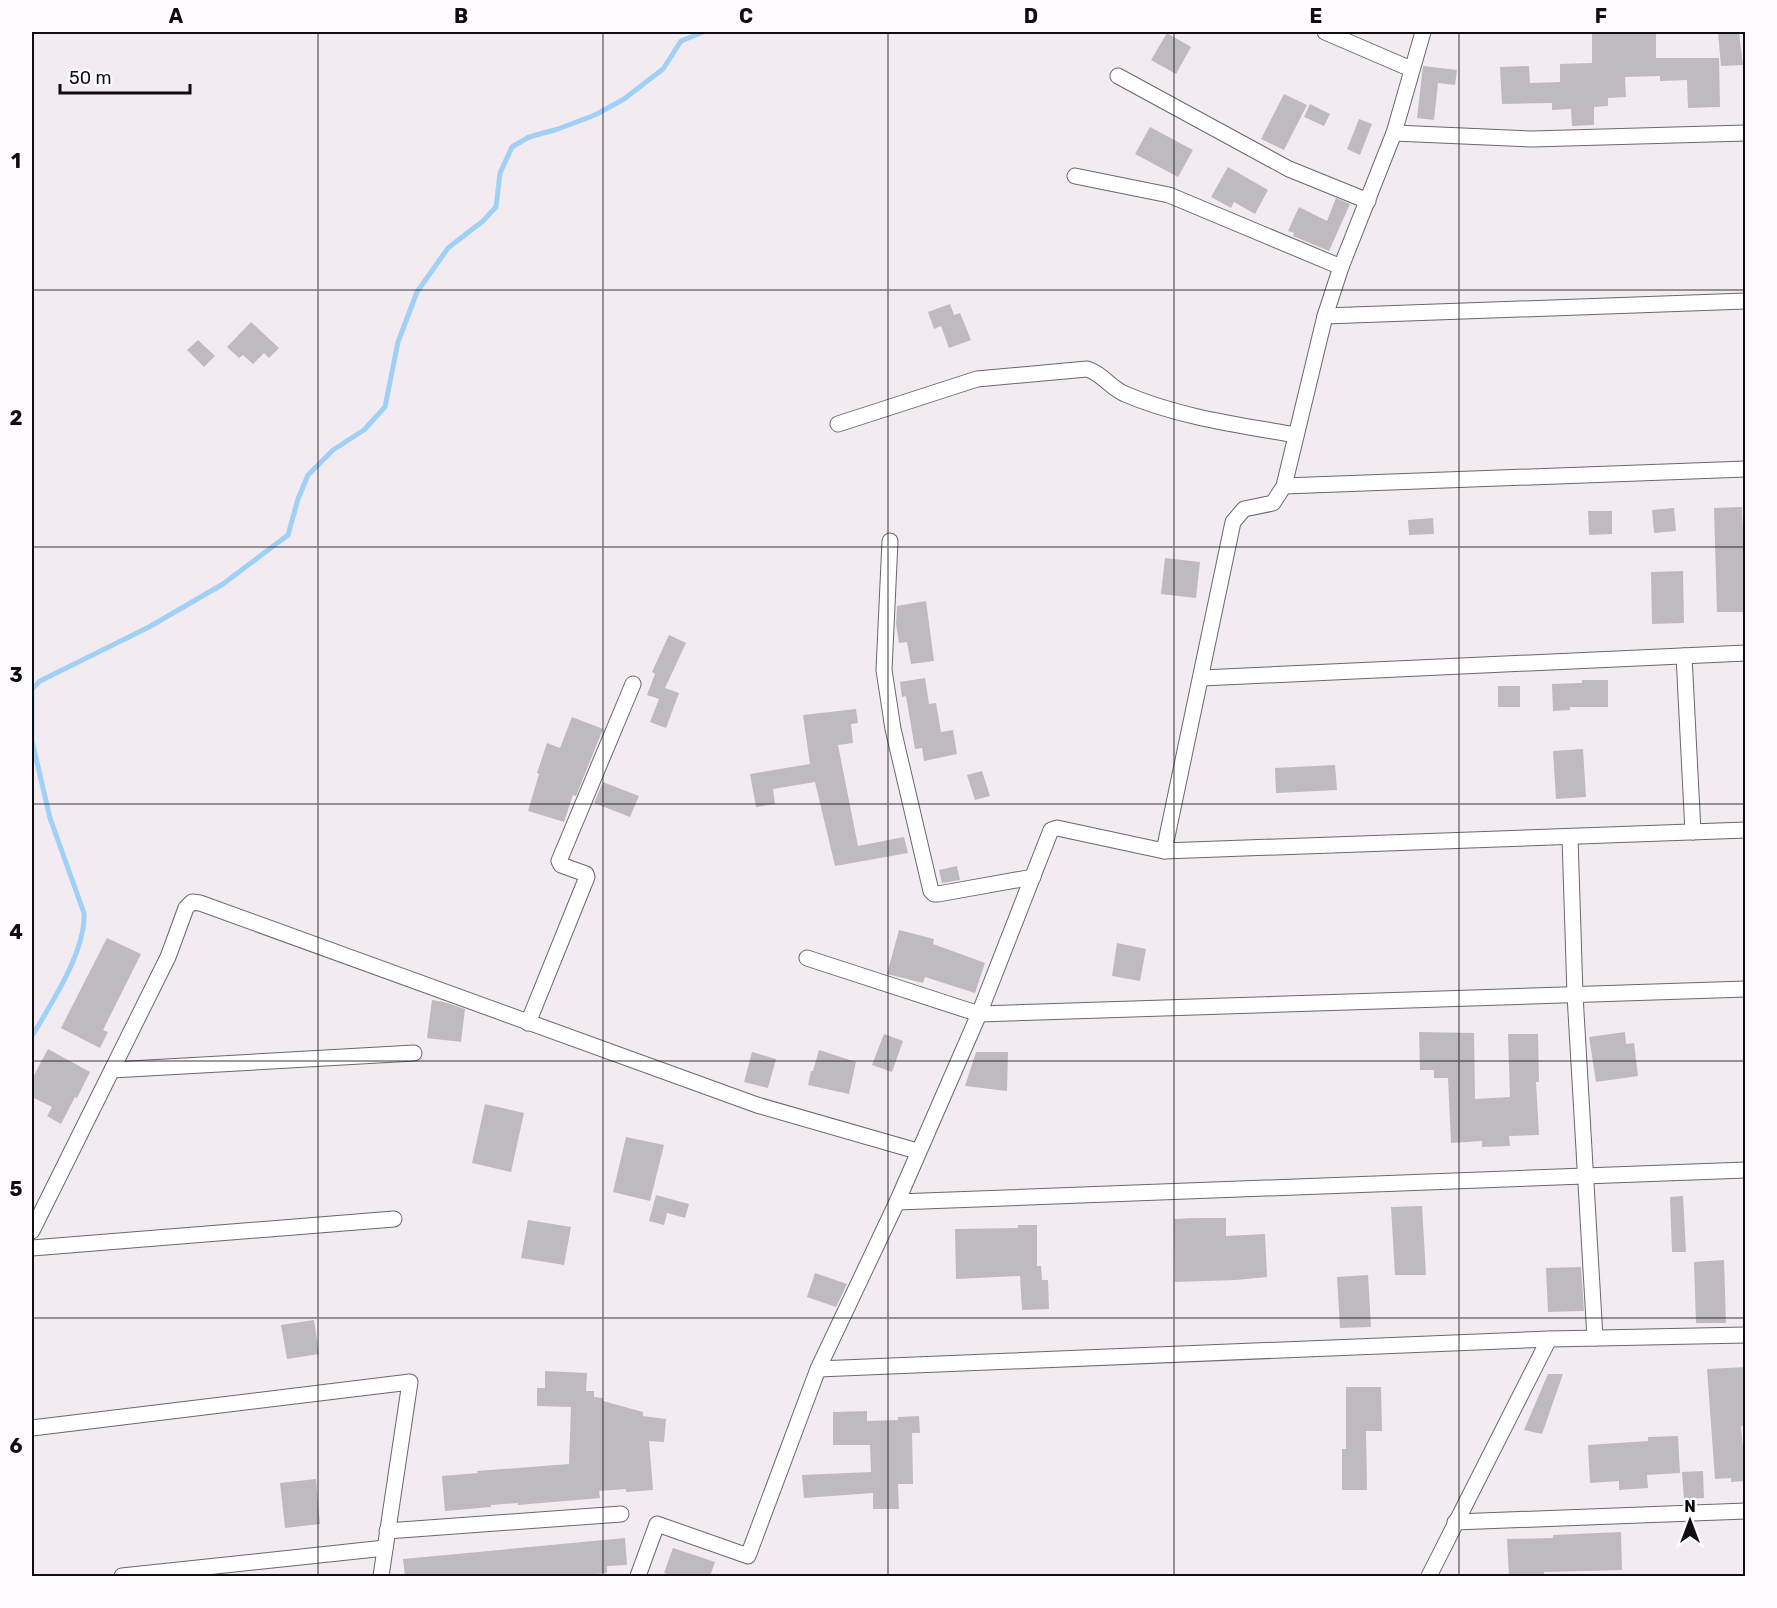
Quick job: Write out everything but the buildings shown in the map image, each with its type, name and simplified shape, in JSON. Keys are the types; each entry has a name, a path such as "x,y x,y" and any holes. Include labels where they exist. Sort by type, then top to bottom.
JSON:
{"street":[{"path":"1325,32 1411,69"},
{"path":"1164,850 1233,522 1244,509 1272,503 1284,486 1325,316 1341,267 1394,133 1423,32"},
{"path":"1118,76 1289,169 1368,201"},
{"path":"1394,133 1532,139 1746,133"},
{"path":"1075,176 1169,195 1341,267"},
{"path":"1325,316 1746,300"},
{"path":"838,424 977,379 1087,369 1095,371 1122,394 1188,415 1296,435"},
{"path":"1284,486 1746,469"},
{"path":"890,541 884,670 893,729 932,891 938,894 1033,877"},
{"path":"1202,678 1746,653"},
{"path":"1684,656 1693,832"},
{"path":"528,1023 587,877 586,874 561,865 559,861 633,684"},
{"path":"638,1576 654,1526 657,1524 748,1556 818,1369 897,1202 917,1151 979,1014 1054,828 1164,850 1746,830"},
{"path":"1570,837 1575,995 1595,1338"},
{"path":"32,1231 168,957 186,908 192,902 757,1105 917,1151"},
{"path":"807,958 979,1014 1746,990"},
{"path":"112,1070 414,1053"},
{"path":"897,1202 1746,1170"},
{"path":"32,1248 394,1219"},
{"path":"818,1369 1549,1339 1746,1335"},
{"path":"1430,1576 1455,1522 1549,1339"},
{"path":"32,1428 410,1382 381,1576"},
{"path":"1455,1522 1746,1511"},
{"path":"387,1531 621,1514"},
{"path":"122,1576 384,1548"}],"waterway":[{"path":"32,1036 66,977 79,944 84,913 50,818 32,741 32,689 40,681 149,627 223,584 288,535 298,499 308,475 333,450 364,430 385,407 398,342 417,292 448,248 483,221 496,207 500,173 512,147 529,137 595,115 624,99 663,69 681,41 703,32"}]}
